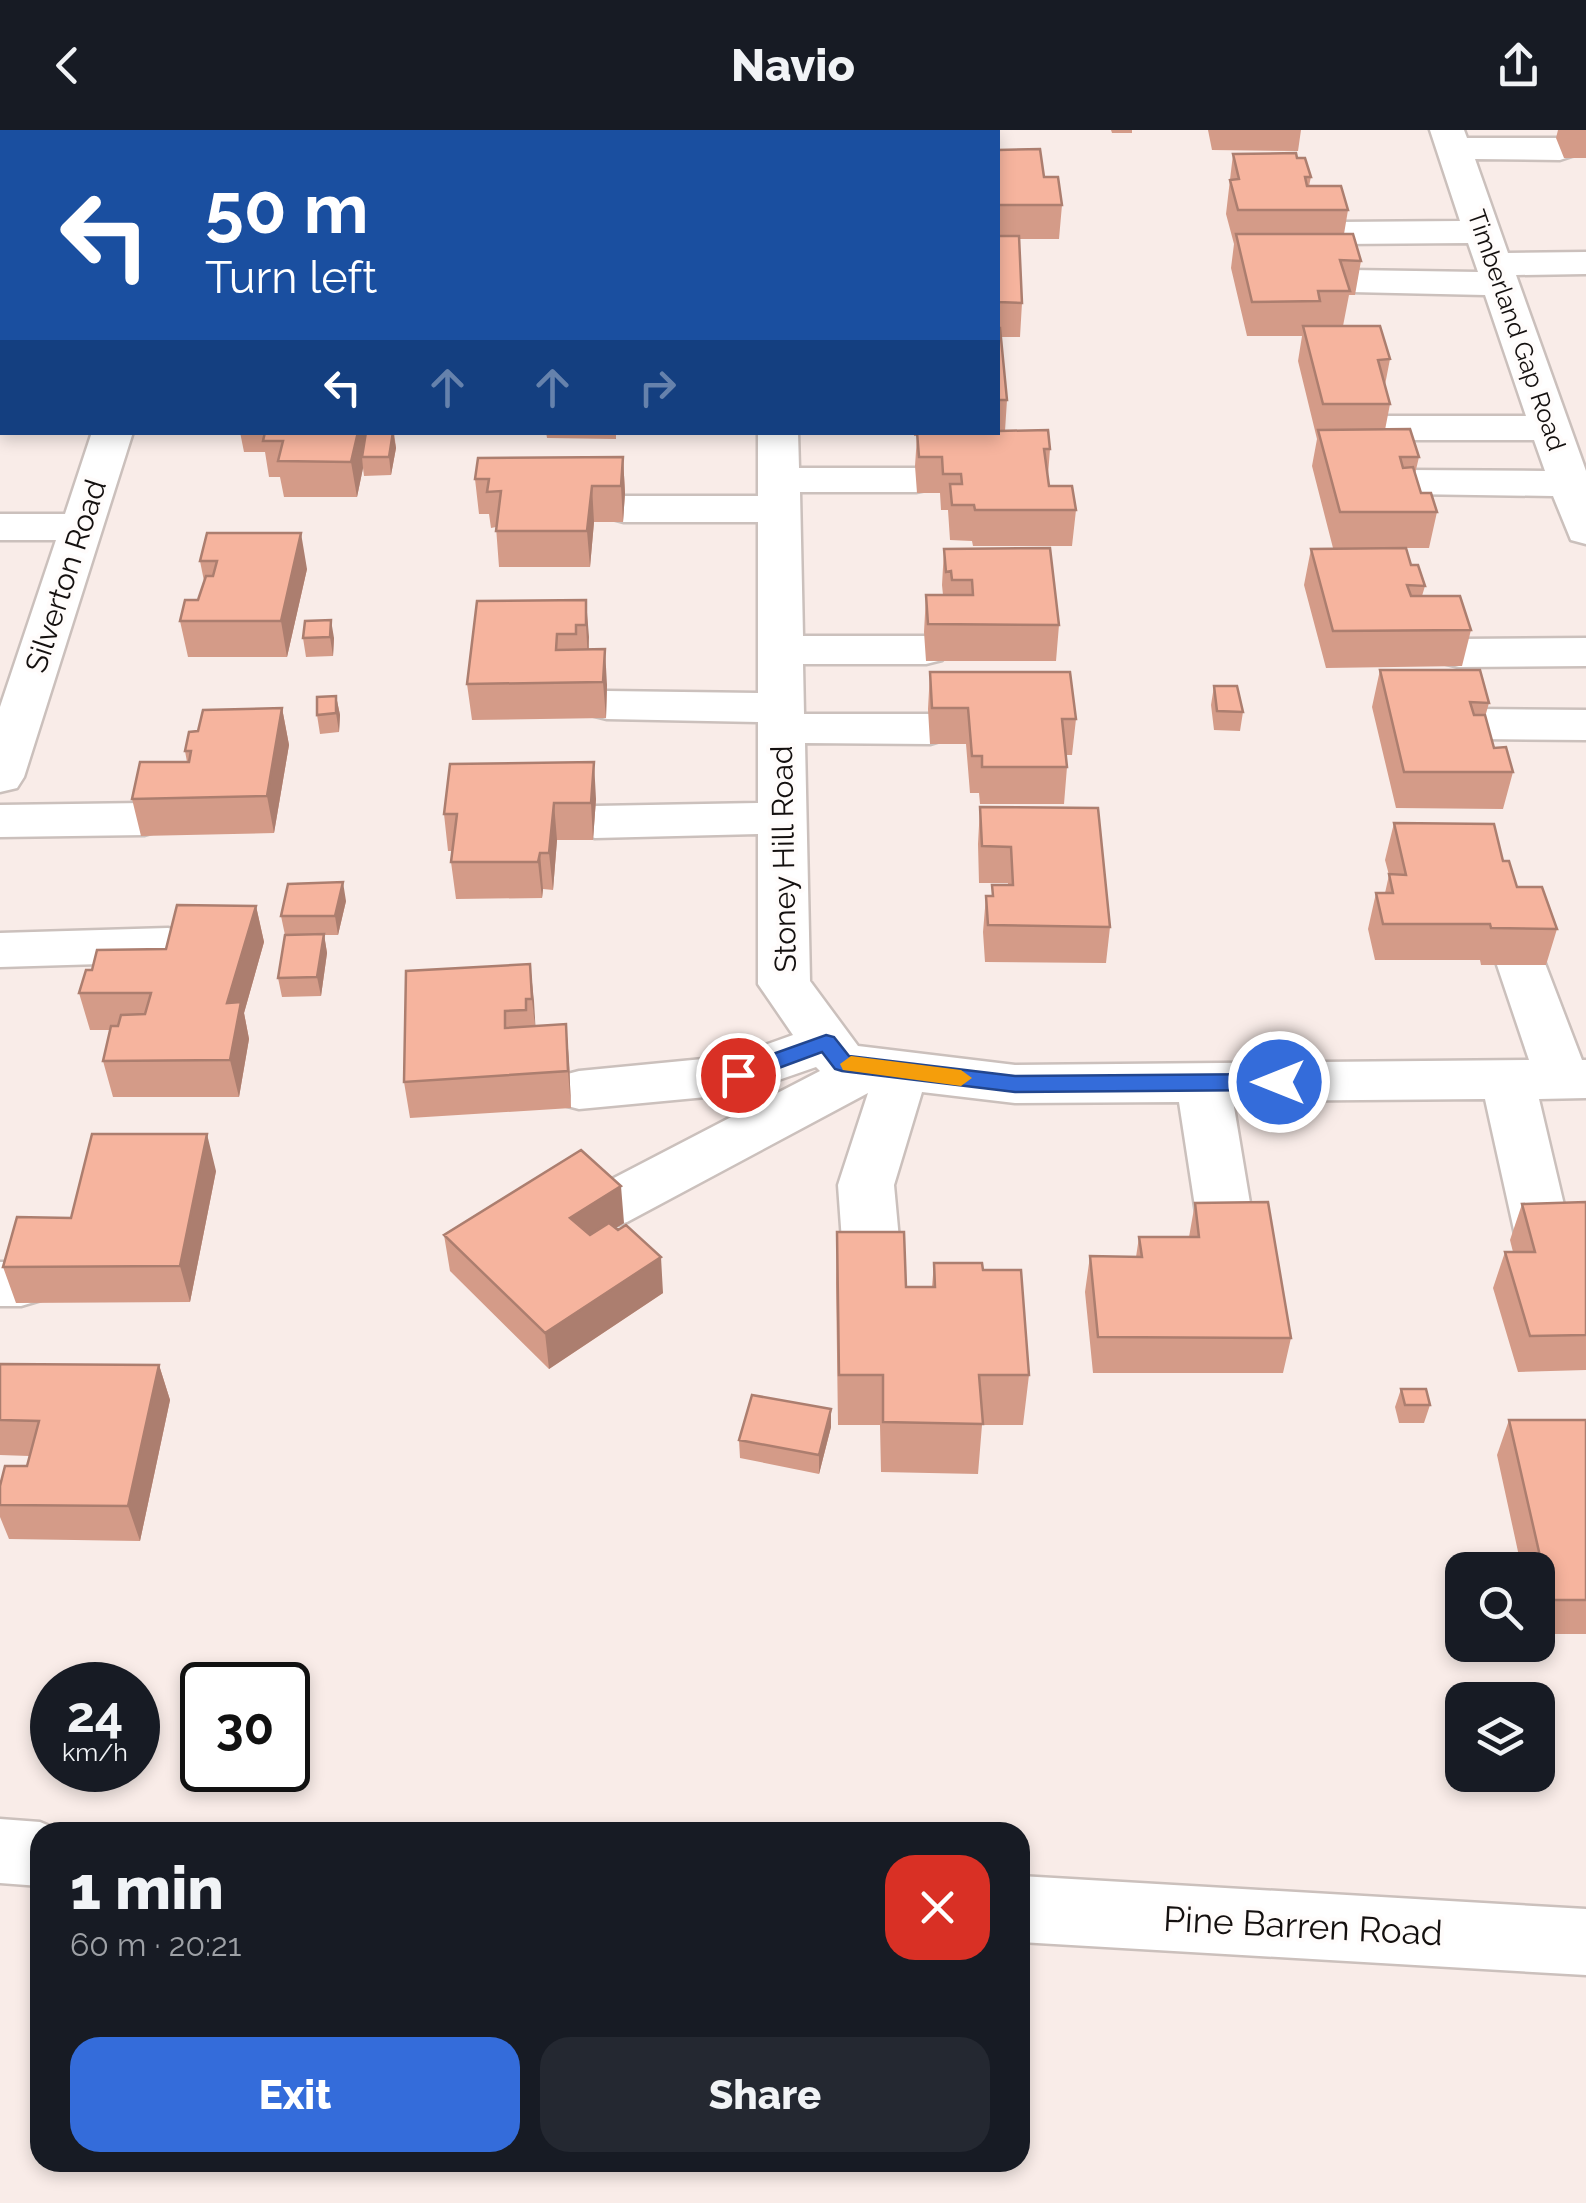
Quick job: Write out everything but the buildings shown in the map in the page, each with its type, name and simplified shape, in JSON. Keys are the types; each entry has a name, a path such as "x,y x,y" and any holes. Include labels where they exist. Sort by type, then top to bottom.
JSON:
{"street":[{"path":"1451,139 1560,149"},
{"name":"Timberland Gap Road","path":"1451,139 1586,531"},
{"path":"1339,234 1492,260 1586,263"},
{"path":"1350,281 1492,260"},
{"path":"1380,428 1550,428"},
{"name":"Silverton Road","path":"1,770 112,435"},
{"path":"624,508 779,474 916,480"},
{"name":"Stoney Hill Road","path":"779,474 784,984 842,1063 1015,1084 1574,1079"},
{"path":"1408,482 1570,484"},
{"path":"0,527 82,528"},
{"path":"780,650 926,650"},
{"path":"1458,653 1586,652"},
{"path":"607,705 930,728"},
{"path":"1475,724 1586,725"},
{"path":"595,822 782,818"},
{"path":"0,821 144,819"},
{"path":"0,950 168,945"},
{"path":"1523,965 1574,1079"},
{"path":"579,1090 738,1075 826,1042"},
{"path":"607,1207 888,1069"},
{"path":"874,1283 866,1185 888,1069"},
{"path":"1508,1080 1544,1240"},
{"path":"1203,1083 1228,1239"},
{"path":"0,1851 30,1853"},
{"name":"Pine Barren Road","path":"1030,1911 1586,1942"}],"slow traffic":[{"path":"851,1064 961,1078"}],"route":[{"path":"738,1075 826,1042 842,1063 1015,1084 1279,1082"}]}
